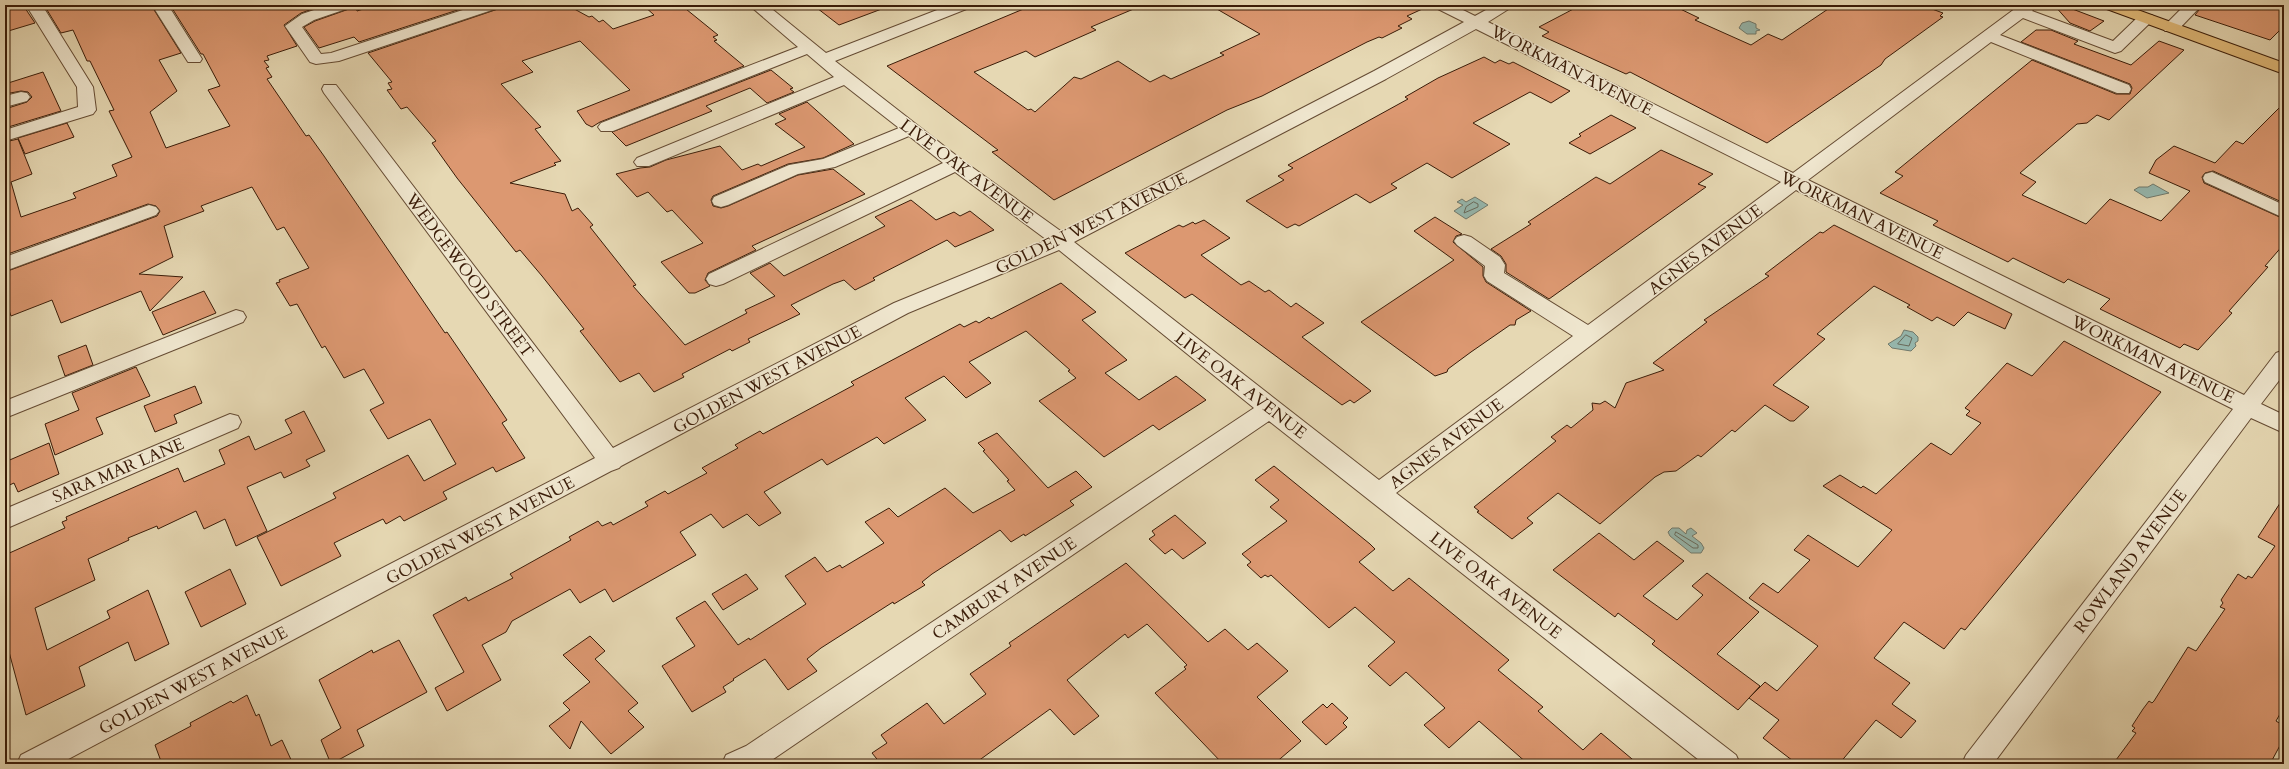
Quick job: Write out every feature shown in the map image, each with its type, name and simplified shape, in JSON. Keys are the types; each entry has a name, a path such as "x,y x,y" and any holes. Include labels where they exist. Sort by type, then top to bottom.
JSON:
{"main road":[{"path":"2109,5 2284,69"}],"street":[{"path":"5,136 87,110 85,87 34,5"},
{"path":"160,5 194,59"},
{"path":"344,5 308,17 293,26 316,59 333,58 354,52 493,5"},
{"name":"LIVE OAK AVENUE","path":"757,5 911,129 1060,240 1270,409 1726,764"},
{"path":"607,127 816,54 964,5"},
{"name":"WORKMAN AVENUE","path":"1441,5 2284,425"},
{"name":"GOLDEN WEST AVENUE","path":"32,764 611,462 901,308 1013,263 1060,240 1380,75 1507,5"},
{"path":"2171,28 2194,5"},
{"path":"2026,8 2115,48 2146,18"},
{"name":"AGNES AVENUE","path":"1379,493 2026,8"},
{"path":"1989,36 2123,89"},
{"path":"643,162 846,78"},
{"name":"WEDGEWOOD STREET","path":"330,89 611,462"},
{"path":"721,201 794,169 810,168 829,163 911,129"},
{"path":"716,279 956,164"},
{"path":"2212,178 2284,212"},
{"path":"5,264 149,211"},
{"path":"1464,241 1493,262 1495,265 1494,276 1589,336"},
{"path":"5,410 236,317"},
{"name":"ROWLAND AVENUE","path":"1976,764 2284,358"},
{"name":"CAMBURY AVENUE","path":"736,764 756,755 1270,409"},
{"name":"SARA MAR LANE","path":"5,519 230,422"}],"water":[{"path":"1749,21 1756,24 1756,28 1760,30 1756,31 1756,34 1747,34 1739,28 1742,23"},
{"path":"2153,184 2169,193 2147,198 2134,190 2139,187 2148,187"},
{"path":"1475,197 1488,205 1466,219 1454,211 1463,205 1457,202 1462,199 1466,202"},
{"path":"1904,330 1913,332 1918,337 1918,341 1915,343 1916,346 1911,351 1892,348 1888,344 1901,336"},
{"path":"1672,528 1679,528 1686,534 1687,530 1691,528 1697,533 1692,536 1701,543 1704,548 1701,553 1691,553 1670,536 1668,532"}],"building":[{"path":"23,5 35,23 5,32 5,10"},
{"path":"44,5 151,5 181,53 159,60 177,91 150,112 166,148 230,126 208,90 220,86 203,54 201,54 170,5 324,5 301,13 284,25 297,46 267,56 269,60 264,61 269,67 266,68 272,77 267,79 306,136 309,135 324,156 445,333 447,332 497,405 507,420 502,423 525,458 496,472 493,467 443,492 447,499 404,521 400,516 386,524 383,519 334,543 341,556 281,586 257,537 336,498 333,493 408,455 424,481 456,464 430,419 388,439 370,410 384,403 364,369 344,378 325,346 322,348 297,304 290,306 276,283 280,282 279,280 309,268 284,227 277,230 252,187 201,206 204,211 164,226 173,257 139,274 183,277 150,311 141,291 61,323 52,300 11,316 5,298 5,272 157,216 160,211 156,206 148,204 5,255 5,142 18,139 32,174 11,182 21,217 76,198 73,193 117,176 112,165 132,157 109,111 114,110 90,61 87,61 73,30 61,33"},
{"path":"356,5 357,11 376,5 473,5 359,42 354,37 319,48 304,27 315,21 349,9"},
{"path":"502,5 567,5 589,17 592,16 599,22 603,20 613,29 654,15 643,5 681,5 718,35 713,37 717,40 714,41 744,66 600,122 592,127 586,124 577,111 630,90 580,41 522,61 533,72 501,84 541,127 535,129 561,161 554,163 556,165 510,183 565,194 572,211 578,208 593,225 590,227 636,285 633,286 685,345 747,313 745,310 775,296 750,273 770,263 784,276 885,226 875,217 911,200 936,220 954,212 960,216 970,211 994,230 955,247 947,240 873,278 875,280 855,290 844,280 833,284 791,305 800,314 748,339 750,342 732,351 730,349 682,374 684,377 654,392 639,373 620,382 580,331 584,329 542,276 520,250 516,252 457,178 432,143 436,141 407,107 401,109 387,90 392,89 388,83 392,82 368,53 498,9"},
{"path":"813,5 886,5 887,7 839,25"},
{"path":"1033,5 1143,5 1091,27 1096,30 1035,57 1026,51 974,72 1028,110 1031,109 1035,112 1074,77 1081,79 1118,61 1150,82 1164,75 1171,79 1224,55 1220,53 1260,34 1210,5 1431,5 1407,16 1412,19 1398,26 1402,28 1382,38 1379,37 1367,42 1262,96 1227,110 1054,200 992,152 998,150 887,66"},
{"path":"1581,5 1672,5 1699,18 1695,20 1751,45 1768,34 1782,40 1834,5 1921,5 1943,13 1940,16 1943,17 1885,59 1881,65 1767,143 1630,72 1626,74 1542,36 1549,32 1539,27"},
{"path":"2054,5 2062,5 2104,21 2090,31 2070,23"},
{"path":"2203,5 2284,5 2284,26 2270,40 2195,15"},
{"path":"2036,30 2051,30 2078,41 2074,44 2131,65 2159,41 2184,50 2109,120 2097,115 2087,123 2077,124 2020,173 2036,182 2022,195 2086,224 2110,199 2161,221 2190,191 2149,173 2156,160 2174,146 2215,163 2236,141 2243,144 2284,103 2284,203 2213,171 2205,173 2202,177 2204,183 2284,219 2284,244 2265,266 2268,267 2229,311 2232,313 2198,350 2184,344 2180,348 2100,309 2110,299 2068,279 2064,283 2013,258 2008,262 1933,225 1938,221 1880,193 1903,176 1895,172 2032,60 2116,94 2130,94 2132,88 2130,84 2021,42"},
{"path":"1484,57 1495,63 1500,60 1509,64 1513,62 1570,91 1551,103 1530,92 1473,123 1510,144 1452,178 1427,163 1391,184 1397,188 1370,203 1356,194 1299,226 1295,224 1287,228 1246,201 1284,180 1278,176 1293,168 1288,165 1408,99 1405,97 1438,78"},
{"path":"771,70 793,88 790,89 794,92 767,103 750,88 706,106 712,111 626,146 612,132"},
{"path":"43,72 61,111 5,128 5,109 27,102 32,97 28,92 21,91 5,94 5,84"},
{"path":"807,102 854,144 823,158 788,164 713,196 711,200 713,206 721,208 728,206 798,175 833,169 865,194 752,246 756,250 708,273 705,280 710,286 695,293 689,293 661,262 703,243 672,210 667,212 648,192 637,197 616,174 650,167 666,160 720,146 742,170 758,164 761,166 805,147 775,124 786,119 779,114"},
{"path":"1611,115 1636,128 1590,154 1569,143 1581,136 1579,134"},
{"path":"67,123 74,137 25,154 18,138"},
{"path":"1661,150 1713,174 1698,184 1706,187 1549,299 1506,272 1506,264 1501,256 1491,249 1531,224 1528,222 1596,177 1610,184"},
{"path":"1435,217 1462,234 1456,236 1453,242 1483,267 1483,276 1486,282 1531,311 1516,320 1515,325 1510,325 1471,352 1448,369 1447,372 1435,376 1361,322 1454,260 1414,231"},
{"path":"1204,220 1230,238 1201,255 1241,285 1249,281 1265,292 1269,290 1291,307 1296,303 1324,323 1302,337 1371,391 1354,403 1350,400 1342,405 1192,294 1185,298 1125,253 1179,225 1183,227 1193,222 1195,224"},
{"path":"1834,225 2012,314 2005,329 1968,312 1954,326 1937,317 1932,321 1907,307 1910,305 1874,286 1817,334 1825,339 1773,385 1809,407 1794,421 1790,421 1765,405 1735,432 1732,430 1701,457 1698,455 1676,471 1664,472 1655,477 1600,524 1558,493 1527,518 1533,523 1512,539 1477,512 1479,511 1474,507 1556,441 1551,437 1567,425 1571,428 1593,410 1592,403 1600,404 1605,401 1615,408 1626,383 1664,370 1653,363 1707,322 1704,320 1769,276 1765,274 1820,232 1823,233"},
{"path":"1061,283 1096,312 1082,320 1127,360 1105,373 1139,400 1176,376 1206,400 1159,430 1153,425 1104,457 1039,401 1076,378 1068,371 1070,370 1026,331 969,362 991,383 966,398 944,376 905,398 926,420 884,444 877,437 827,465 822,459 764,492 781,513 759,526 747,514 723,528 711,514 680,532 696,555 613,602 605,589 580,603 570,589 512,621 506,632 482,645 501,680 447,711 435,688 464,672 433,615 466,597 468,601 513,578 510,574 571,540 569,537 598,521 602,526 611,522 613,525 648,506 645,502 665,491 668,494 707,473 702,468 738,448 735,445 760,431 763,434 854,385 851,382 960,324 964,327 976,321 979,323 989,317 991,319"},
{"path":"204,291 216,313 163,335 152,312"},
{"path":"2064,341 2161,392 1965,630 1961,628 1944,649 1904,622 1874,658 1910,683 1892,704 1916,721 1901,738 1876,720 1839,764 1797,764 1763,738 1779,720 1749,698 1765,682 1777,691 1818,646 1749,598 1763,583 1778,593 1810,560 1794,550 1808,535 1858,567 1892,530 1823,486 1840,475 1861,488 1863,486 1876,494 1931,443 1951,455 1981,423 1966,415 1970,411 1965,408 2007,363 2032,376"},
{"path":"86,345 93,365 65,376 58,356"},
{"path":"136,367 150,396 96,418 103,434 55,455 45,424 79,410 72,393"},
{"path":"195,386 202,403 174,415 177,423 155,432 144,406"},
{"path":"304,411 325,451 306,460 310,466 284,478 281,472 247,487 267,531 236,546 225,519 204,529 196,511 158,529 157,526 128,538 129,540 88,559 95,580 35,608 47,650 110,618 107,611 148,590 169,644 135,661 128,642 79,667 85,686 26,715 5,637 5,555 65,528 62,522 67,520 66,517 178,468 184,482 225,464 219,450 249,436 255,450 292,433 285,420"},
{"path":"997,433 1048,488 1076,471 1092,487 1070,501 1074,505 1025,536 1024,534 1011,542 1000,530 932,574 922,582 925,585 894,604 893,602 821,648 807,659 817,671 788,690 765,659 723,687 726,692 692,712 662,666 695,646 676,618 705,601 738,645 749,638 750,640 806,604 785,576 815,557 827,572 840,565 842,568 884,543 865,522 889,508 898,517 945,488 973,513 1015,490 1007,481 1009,480 983,451 985,450 978,443"},
{"path":"49,443 59,474 18,492 14,483 5,487 5,462"},
{"path":"1274,466 1375,549 1359,562 1393,591 1409,578 1509,660 1498,670 1543,707 1538,711 1583,750 1601,733 1638,764 1528,764 1479,721 1449,748 1424,725 1445,708 1406,672 1390,686 1368,666 1395,642 1355,607 1329,628 1271,575 1268,577 1265,575 1261,578 1247,565 1251,562 1242,554 1287,521 1270,507 1279,500 1255,480"},
{"path":"2284,497 2284,701 2281,705 2284,707 2276,721 2284,726 2284,738 2270,764 2113,764 2136,733 2132,731 2135,728 2132,726 2143,709 2149,701 2152,703 2154,701 2188,647 2196,651 2225,609 2220,607 2223,603 2221,600 2238,574 2246,579 2248,576 2252,578 2275,546 2258,537"},
{"path":"1175,515 1206,543 1183,559 1172,549 1165,554 1149,539 1155,535 1152,531"},
{"path":"1599,533 1634,560 1657,541 1684,561 1643,596 1677,620 1703,595 1692,586 1707,573 1759,612 1717,654 1760,686 1738,710 1652,644 1655,641 1618,613 1615,617 1553,570"},
{"path":"1126,563 1208,642 1225,629 1248,650 1257,643 1288,671 1257,697 1301,741 1274,764 1223,764 1155,693 1186,669 1184,667 1187,665 1147,624 1128,638 1125,634 1067,680 1099,716 1074,735 1050,709 974,764 881,764 872,753 887,743 881,735 927,703 944,724 986,694 970,674 1011,646 1009,643"},
{"path":"230,569 246,604 201,627 185,592"},
{"path":"746,574 758,589 723,610 712,594"},
{"path":"590,636 605,651 595,659 638,703 628,711 644,727 611,754 581,721 570,749 549,726 570,710 563,703 590,682 563,655"},
{"path":"399,640 427,692 357,730 364,746 331,764 321,740 341,728 319,680 372,650 373,653"},
{"path":"247,695 256,716 259,714 271,746 282,740 293,764 162,764 155,745 191,726 190,723 231,701 233,703"},
{"path":"1332,703 1348,718 1343,723 1347,727 1326,745 1302,722 1323,704 1327,708"}]}
